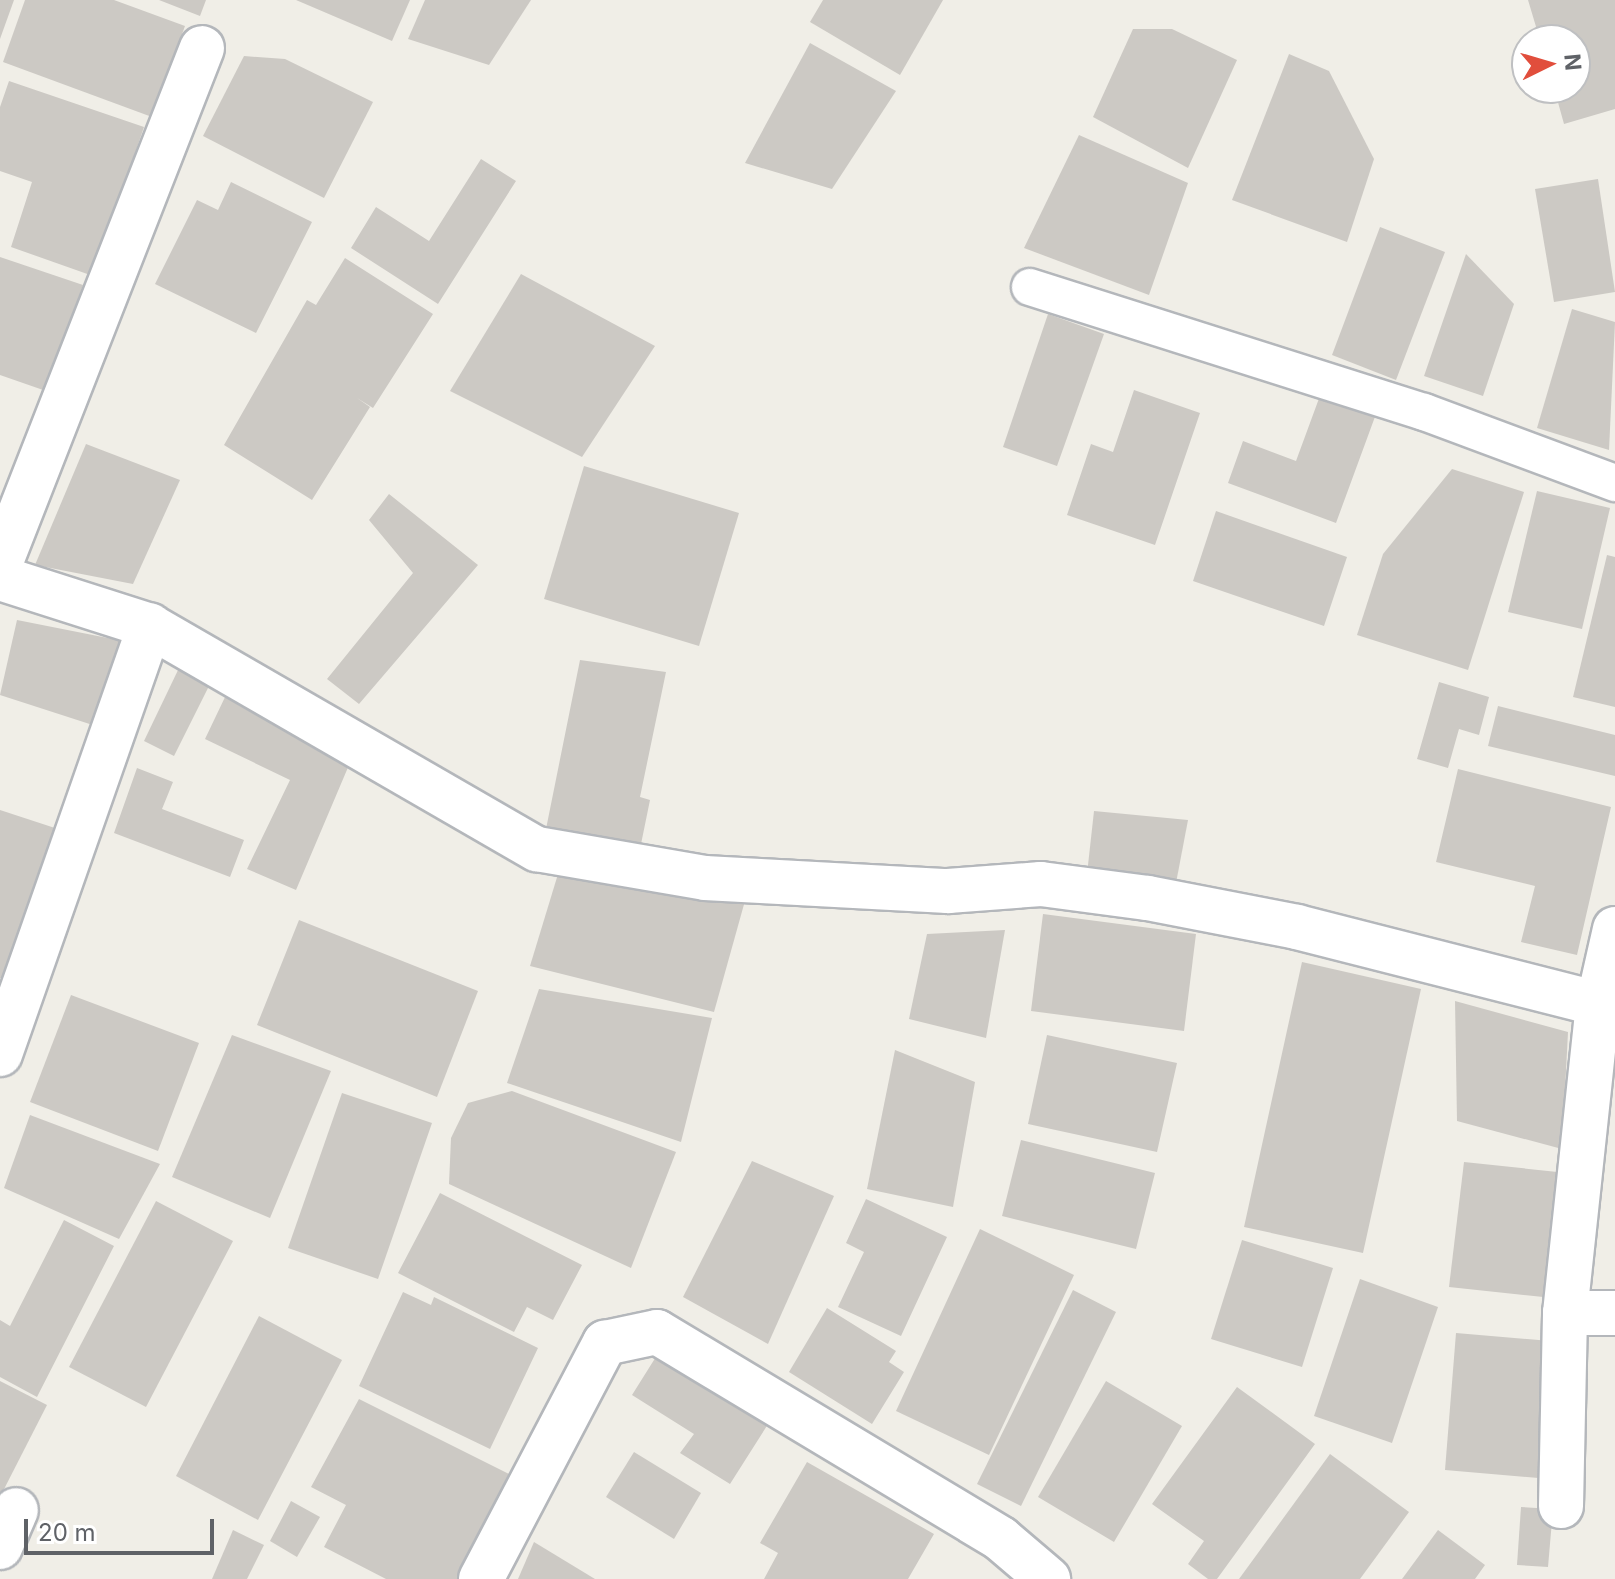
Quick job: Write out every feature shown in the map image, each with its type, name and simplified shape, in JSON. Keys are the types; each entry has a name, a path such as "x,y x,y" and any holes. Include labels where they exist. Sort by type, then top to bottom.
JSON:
{"street":[{"path":"0,564 202,48"},
{"path":"0,578 150,626 537,849 705,878 948,891 1041,884 1148,898 1297,927 1598,1004"},
{"path":"0,1054 150,626"},
{"path":"1561,1506 1565,1313 1598,1004 1615,929"},
{"path":"1565,1313 1615,1313"},
{"path":"481,1579 605,1343 657,1332 1001,1539 1048,1579"}],"lane":[{"path":"1030,287 1424,412 1615,483"}],"building":[{"path":"0,0 14,0 0,39"},
{"path":"25,0 114,0 185,26 152,117 3,62"},
{"path":"159,0 206,0 200,16"},
{"path":"296,0 410,0 392,41"},
{"path":"425,0 531,0 489,65 408,39"},
{"path":"823,0 943,0 900,75 810,22"},
{"path":"1528,0 1615,0 1615,109 1564,124 1558,104 1591,104 1591,24 1535,24"},
{"path":"1133,29 1172,29 1237,60 1188,168 1093,117"},
{"path":"810,43 896,91 832,189 745,163"},
{"path":"1289,54 1329,71 1374,159 1347,242 1232,200"},
{"path":"244,56 285,59 373,102 324,198 203,136"},
{"path":"9,81 144,127 93,276 11,247 32,182 0,171 0,107"},
{"path":"1079,135 1188,183 1149,295 1024,248"},
{"path":"481,159 516,181 438,304 351,248 376,207 429,241"},
{"path":"1598,179 1615,292 1554,302 1535,189"},
{"path":"231,182 312,222 256,333 155,284 197,200 218,210"},
{"path":"1380,227 1445,252 1396,380 1332,355"},
{"path":"1466,254 1514,304 1483,396 1424,376"},
{"path":"0,257 83,285 46,391 0,375"},
{"path":"345,258 433,314 373,408 357,398 370,407 312,500 224,445 307,300 316,305"},
{"path":"521,274 655,346 582,457 450,391"},
{"path":"1572,309 1615,322 1609,450 1537,428"},
{"path":"1048,314 1104,334 1057,466 1003,447"},
{"path":"1134,390 1200,413 1155,545 1067,515 1091,444 1113,452"},
{"path":"1321,393 1376,414 1336,523 1228,483 1243,441 1296,461"},
{"path":"86,444 180,480 133,584 35,565"},
{"path":"584,466 739,513 699,646 544,599"},
{"path":"1452,469 1524,492 1468,670 1357,635 1383,554"},
{"path":"1537,491 1610,508 1582,629 1508,612"},
{"path":"389,494 478,565 359,704 327,679 413,573 369,520"},
{"path":"1216,511 1347,557 1324,626 1193,581"},
{"path":"1607,555 1615,557 1615,707 1573,697"},
{"path":"17,620 133,643 102,728 0,695"},
{"path":"580,660 666,672 640,797 650,800 640,849 546,829"},
{"path":"179,668 210,684 174,756 144,741"},
{"path":"1439,682 1489,697 1479,735 1459,729 1448,768 1417,759"},
{"path":"226,695 349,765 296,890 247,869 290,780 205,739"},
{"path":"1498,706 1615,735 1615,776 1488,746"},
{"path":"137,768 173,782 162,809 244,840 230,877 114,833"},
{"path":"1458,769 1611,807 1577,955 1521,942 1535,886 1436,862"},
{"path":"0,810 58,829 10,982 0,978"},
{"path":"1094,811 1188,820 1176,883 1087,874"},
{"path":"558,874 748,890 714,1012 530,966"},
{"path":"1043,914 1196,934 1184,1031 1031,1011"},
{"path":"299,920 478,991 437,1097 257,1025"},
{"path":"1005,930 986,1038 909,1019 927,934"},
{"path":"1302,962 1421,989 1363,1253 1244,1227"},
{"path":"539,989 712,1018 681,1142 507,1083"},
{"path":"71,995 199,1043 158,1151 30,1102"},
{"path":"1455,1001 1568,1032 1562,1149 1457,1121"},
{"path":"232,1035 331,1071 270,1218 172,1177"},
{"path":"1047,1035 1177,1063 1157,1152 1028,1124"},
{"path":"895,1050 975,1082 953,1207 867,1189"},
{"path":"512,1091 676,1152 631,1268 449,1184 451,1138 468,1103"},
{"path":"342,1093 432,1123 378,1279 288,1248"},
{"path":"30,1115 160,1164 119,1239 4,1188"},
{"path":"1021,1140 1155,1173 1136,1249 1002,1216"},
{"path":"752,1161 834,1196 768,1344 683,1297"},
{"path":"1464,1162 1567,1173 1553,1298 1449,1287"},
{"path":"440,1193 582,1265 553,1320 527,1307 514,1332 398,1273"},
{"path":"866,1199 947,1237 901,1336 838,1307 864,1252 846,1243"},
{"path":"156,1201 233,1241 146,1407 69,1367"},
{"path":"64,1220 114,1246 37,1397 0,1377 0,1320 10,1326"},
{"path":"980,1229 1074,1275 989,1455 896,1411"},
{"path":"1242,1240 1333,1268 1302,1367 1211,1339"},
{"path":"1360,1279 1438,1307 1392,1443 1314,1416"},
{"path":"1073,1290 1116,1312 1021,1506 977,1484"},
{"path":"403,1292 431,1305 434,1297 538,1348 490,1449 359,1386"},
{"path":"827,1308 896,1351 889,1362 904,1372 872,1424 789,1372"},
{"path":"259,1316 342,1360 258,1520 176,1476"},
{"path":"1456,1333 1562,1342 1550,1479 1445,1470"},
{"path":"659,1352 770,1421 730,1484 680,1453 694,1434 632,1395"},
{"path":"0,1381 47,1405 0,1497"},
{"path":"1106,1381 1182,1426 1114,1542 1038,1497"},
{"path":"1237,1387 1315,1444 1217,1579 1208,1579 1188,1564 1204,1541 1152,1504"},
{"path":"359,1399 513,1476 460,1579 386,1579 324,1547 346,1505 311,1487"},
{"path":"634,1452 701,1493 674,1539 606,1497"},
{"path":"1330,1454 1409,1512 1360,1579 1239,1579"},
{"path":"807,1462 934,1534 908,1579 764,1579 778,1553 760,1543"},
{"path":"291,1501 320,1517 297,1557 270,1541"},
{"path":"1521,1507 1553,1509 1548,1567 1517,1565"},
{"path":"233,1530 264,1545 247,1579 212,1579"},
{"path":"1438,1530 1485,1565 1475,1579 1402,1579"},
{"path":"534,1542 595,1579 518,1579"}]}
